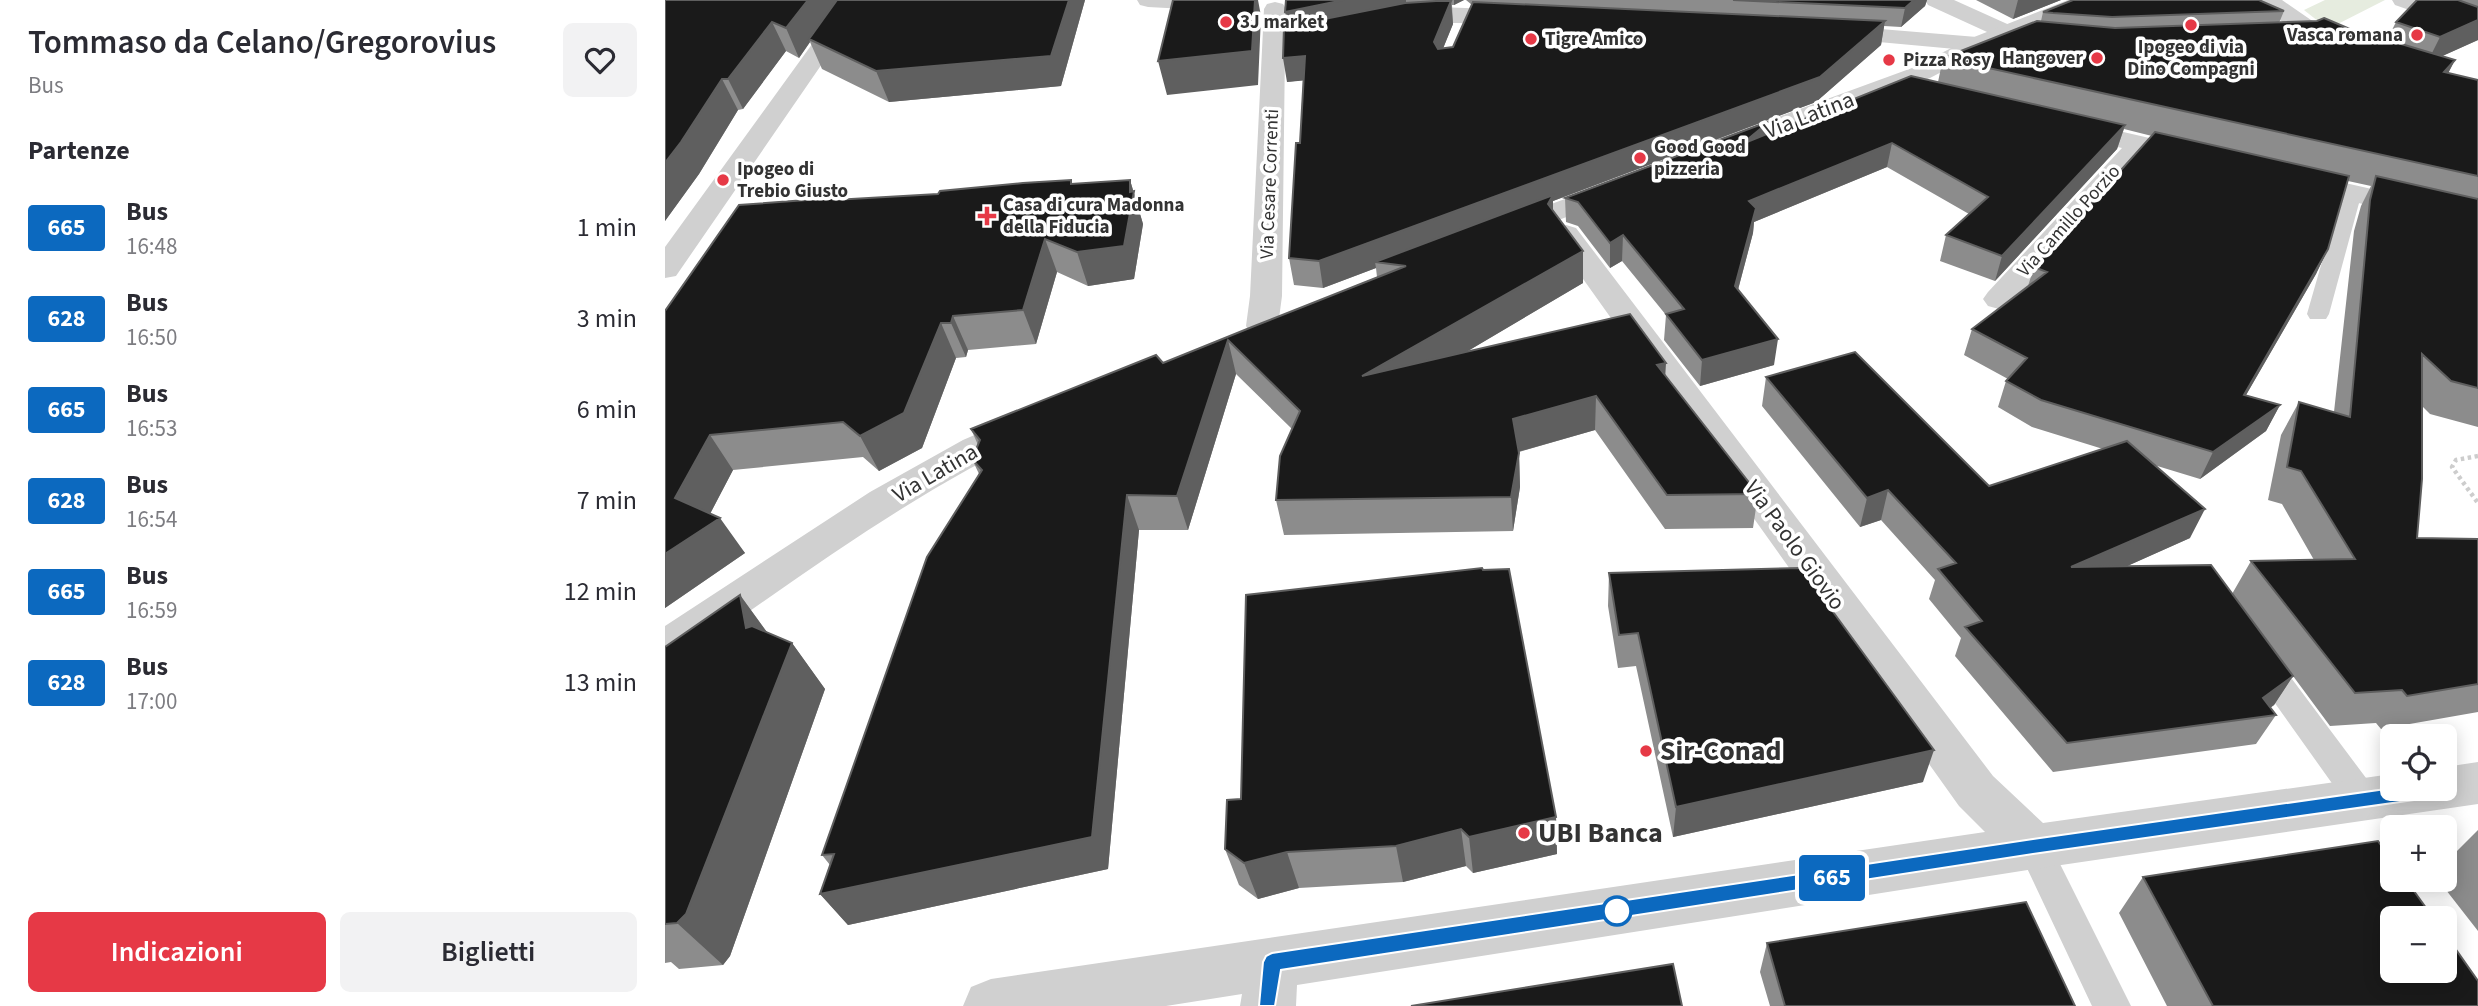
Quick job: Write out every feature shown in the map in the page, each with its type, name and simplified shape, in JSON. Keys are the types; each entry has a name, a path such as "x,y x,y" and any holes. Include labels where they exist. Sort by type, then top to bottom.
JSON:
{"street":[{"path":"665,269 842,14 855,0"},
{"path":"1149,0 1257,7 1301,6"},
{"path":"1935,0 1990,39"},
{"name":"Via Latina","path":"1690,159 1921,73 1990,39 2087,0"},
{"path":"2268,0 2303,25 2368,53"},
{"path":"2403,0 2478,27"},
{"name":"Via Cesare Correnti","path":"1257,7 1276,43 1266,296 1249,331 1300,311"},
{"path":"1276,43 1416,15 1466,14 1544,19"},
{"path":"1813,31 2047,42"},
{"path":"1888,85 1930,95"},
{"path":"2048,122 2220,162"},
{"name":"Via Camillo Porzio","path":"1999,299 2140,144"},
{"path":"2273,174 2478,222"},
{"path":"1476,242 1640,179"},
{"name":"Via Paolo Giovio","path":"1566,234 1976,791 2033,846"},
{"name":"Via Latina","path":"665,648 821,542 918,481 976,448 1046,415"},
{"path":"2457,786 2478,783"},
{"path":"991,1006 1270,984 2033,846 2380,797"}],"lane":[{"path":"2318,314 2352,192"},
{"path":"2247,640 2363,800"},
{"path":"2033,846 2112,1006"}],"path":[{"path":"2478,456 2456,460 2452,467 2478,503"}],"shaded area":[{"path":"2325,0 2385,0 2328,29 2304,10"}],"building":[{"path":"665,0 808,0 786,28 772,22 728,79 722,79 665,163"},
{"path":"837,0 1069,0 1051,56 876,71 809,39"},
{"path":"1173,0 1255,0 1252,51 1158,61"},
{"path":"1286,0 1344,0 1285,12"},
{"path":"1733,0 1914,0 1905,8"},
{"path":"2073,0 2259,0 2284,11 2112,17 2043,12"},
{"path":"2417,0 2458,0 2478,7 2478,20 2440,37 2396,22"},
{"path":"1451,1 1434,42 1438,49 1453,47 1473,2 1885,21 1820,77 1319,261 1289,258 1296,143 1300,143 1305,56 1283,58 1284,27 1405,3"},
{"path":"2324,18 2378,41 2381,38 2455,60 2444,72 2478,80 2478,176 1943,58 2037,21 2115,28 2317,21"},
{"path":"1911,76 2125,125 2002,256 1946,235 1988,197 1892,143 1749,201 1756,208 1735,286 1778,339 1702,360 1666,314 1684,309 1623,235 1610,243 1578,202 1565,198 1770,121 1742,144"},
{"path":"2155,132 2349,176 2328,249 2244,395 2280,405 2213,452 2041,400 2006,381 2027,358 1972,329 2047,272 2034,267"},
{"path":"2376,176 2478,199 2478,388 2451,381 2422,354 2422,479 2417,538 2478,539 2478,684 2407,696 2402,690 2355,693 2251,561 2355,559 2301,471 2287,467 2299,402 2350,417 2370,200"},
{"path":"1071,180 1071,184 1130,180 1130,192 1134,191 1124,246 1077,252 1045,239 1023,310 953,316 951,323 941,323 904,413 860,436 843,422 710,435 675,498 720,518 665,554 665,311 739,205 938,194 940,191"},
{"path":"1553,195 1548,204 1583,251 1362,376 1630,314 1666,363 1657,365 1758,494 1667,495 1596,396 1513,419 1519,453 1511,497 1276,500 1280,456 1300,411 1228,340 1177,496 1127,495 1092,837 820,894 834,854 822,855 927,557 982,470 972,459 980,440 971,429 1156,355 1163,363 1406,266 1375,262"},
{"path":"1855,352 1989,486 2127,441 2205,509 2071,567 2211,565 2293,676 2263,698 2276,715 2067,743 1965,627 1982,621 1938,569 1956,563 1888,490 1867,498 1766,377"},
{"path":"1482,568 1509,569 1556,817 1469,837 1461,829 1396,846 1287,852 1244,863 1225,849 1227,800 1241,799 1246,595"},
{"path":"1801,568 1934,750 1676,807 1638,633 1619,635 1609,573"},
{"path":"740,595 746,628 752,626 792,643 686,914 677,923 665,924 665,647"},
{"path":"2378,841 2380,892 2415,892 2425,906 2380,906 2380,983 2457,983 2457,951 2478,981 2478,1006 2213,1006 2143,877"},
{"path":"2026,902 2075,1006 1785,1006 1767,943"},
{"path":"1673,964 1682,1006 1411,1006"}],"bus line":[{"name":"665","path":"1268,1006 1272,962 2033,846 2380,797"}],"place":[{"name":"3J market","path":"1226,22"},
{"name":"Ipogeo di via Dino Compagni","path":"2191,25"},
{"name":"Vasca romana","path":"2417,35"},
{"name":"Tigre Amico","path":"1531,39"},
{"name":"Hangover","path":"2097,58"},
{"name":"Pizza Rosy","path":"1889,60"},
{"name":"Good Good pizzeria","path":"1640,158"},
{"name":"Ipogeo di Trebio Giusto","path":"723,180"},
{"name":"Casa di cura Madonna della Fiducia","path":"987,216"},
{"name":"Sir-Conad","path":"1646,751"},
{"name":"UBI Banca","path":"1524,833"}]}
